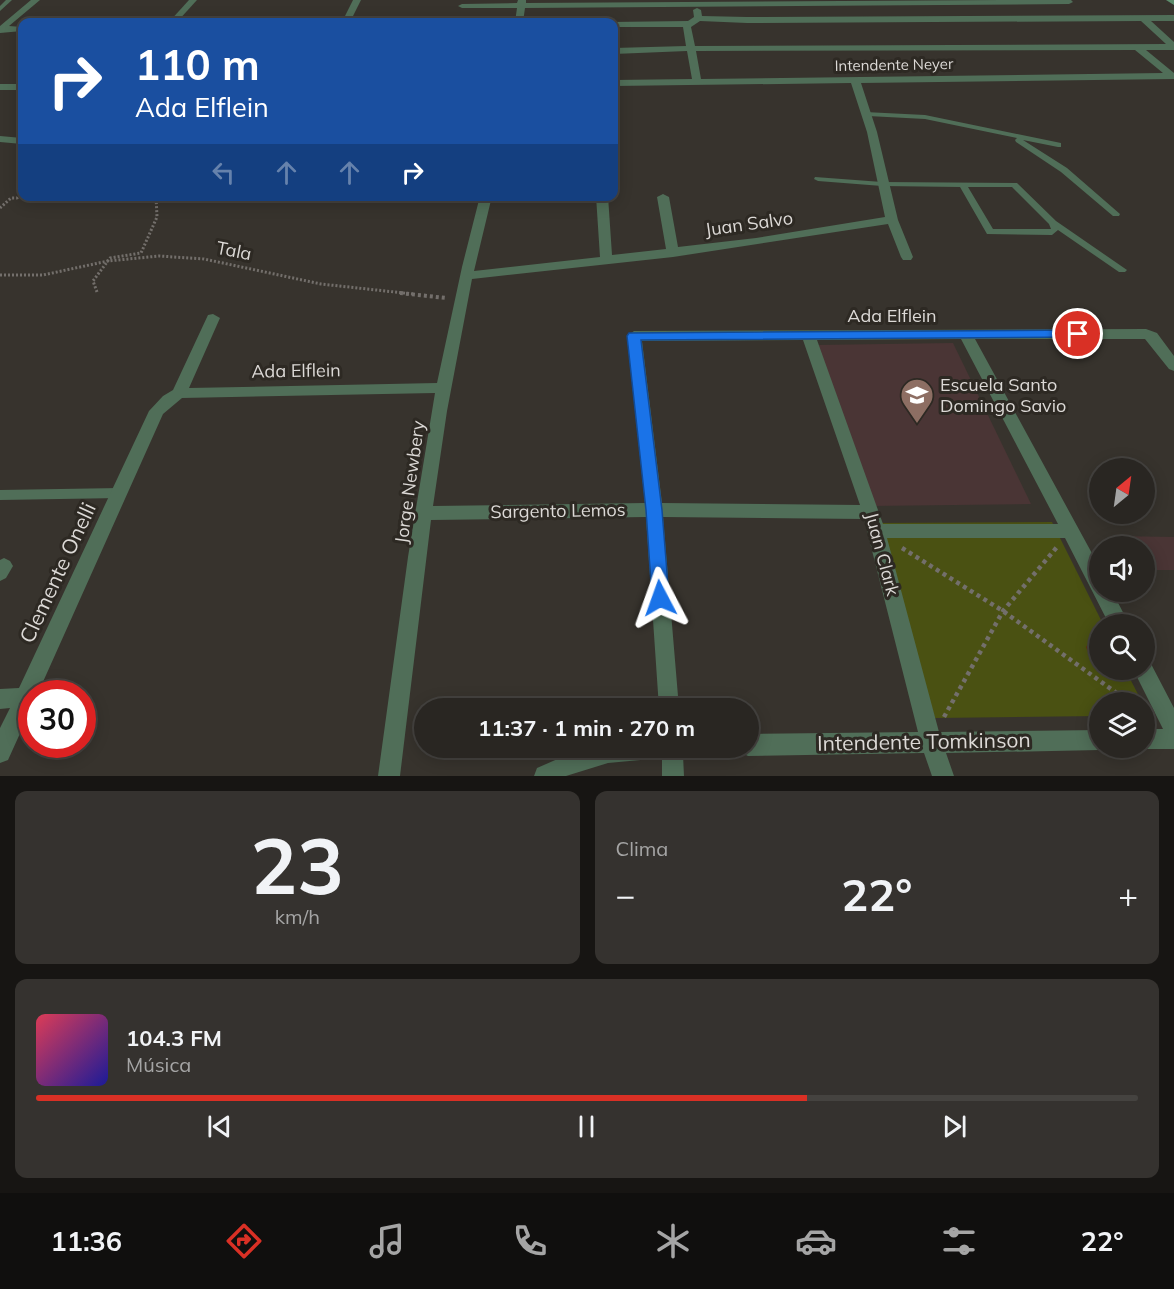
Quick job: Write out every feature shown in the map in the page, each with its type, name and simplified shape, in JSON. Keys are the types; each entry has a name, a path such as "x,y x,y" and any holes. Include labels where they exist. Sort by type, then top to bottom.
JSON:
{"main road":[{"path":"1170,0 1174,3"}],"street":[{"path":"1,30 36,0"},
{"path":"177,18 193,0"},
{"path":"348,18 357,0"},
{"path":"692,2 698,18"},
{"path":"462,6 521,3 1069,2"},
{"path":"519,18 521,3"},
{"path":"618,24 689,24 698,18 747,20 1174,18"},
{"path":"1144,19 1174,47"},
{"path":"689,24 687,26 697,82"},
{"path":"1,30 18,29"},
{"path":"618,51 1174,47"},
{"path":"1138,48 1173,76"},
{"name":"Intendente Neyer","path":"618,83 1173,76"},
{"path":"855,80 876,139 882,184 892,220 907,257"},
{"path":"0,87 18,87"},
{"path":"0,139 18,141"},
{"path":"663,197 673,253"},
{"name":"Jorge Newbery","path":"389,776 443,387 485,201"},
{"path":"602,201 606,258"},
{"name":"Juan Salvo","path":"467,276 606,258 673,253 892,220"},
{"path":"179,393 213,318"},
{"path":"966,335 1089,566"},
{"name":"Ada Elflein","path":"654,510 634,336 1149,335 1174,366"},
{"name":"Juan Clark","path":"809,336 871,512 931,741 943,776"},
{"name":"Ada Elflein","path":"179,393 443,387"},
{"name":"Clemente Onelli","path":"34,680 158,411 168,400 179,393"},
{"path":"654,510 668,698"},
{"name":"Sargento Lemos","path":"425,513 654,510 871,512"},
{"path":"876,531 1070,531"},
{"path":"1149,680 1174,729"},
{"path":"0,699 18,698"},
{"name":"Clemente Onelli","path":"0,752 18,714"},
{"path":"1155,739 1174,739"},
{"name":"Intendente Tomkinson","path":"759,745 1089,740"},
{"path":"545,776 583,758"},
{"path":"673,758 673,776"}],"lane":[{"path":"0,9 9,0"},
{"path":"868,114 926,117 1058,144"},
{"path":"1013,136 1064,170 1116,214"},
{"path":"818,179 882,184 1017,186 1053,222 1122,270"},
{"path":"963,186 990,232 1052,232 1055,229 1053,222"},
{"path":"0,495 120,493"}],"path":[{"path":"0,208 11,198 18,197"},
{"path":"97,292 93,281 111,258 141,253 157,217 156,201"},
{"name":"Tala","path":"0,275 43,275 108,261 159,256 204,259 321,284 462,300"},
{"path":"876,531 1003,611 1114,692"},
{"path":"931,741 1003,611 1070,531"}],"shaded area":[{"name":"Escuela Santo Domingo Savio","path":"953,343 1031,504 869,506 817,345"},
{"path":"1155,537 1174,537 1174,570 1155,570"}],"green space":[{"path":"1052,522 1089,596 1089,602 1092,602 1098,614 1089,614 1089,680 1131,680 1137,692 1089,692 1089,716 935,718 874,523"}],"place":[{"name":"Escuela Santo Domingo Savio","path":"917,424"}],"route":[{"path":"660,598 654,510 632,338 634,336 1078,334"}]}
